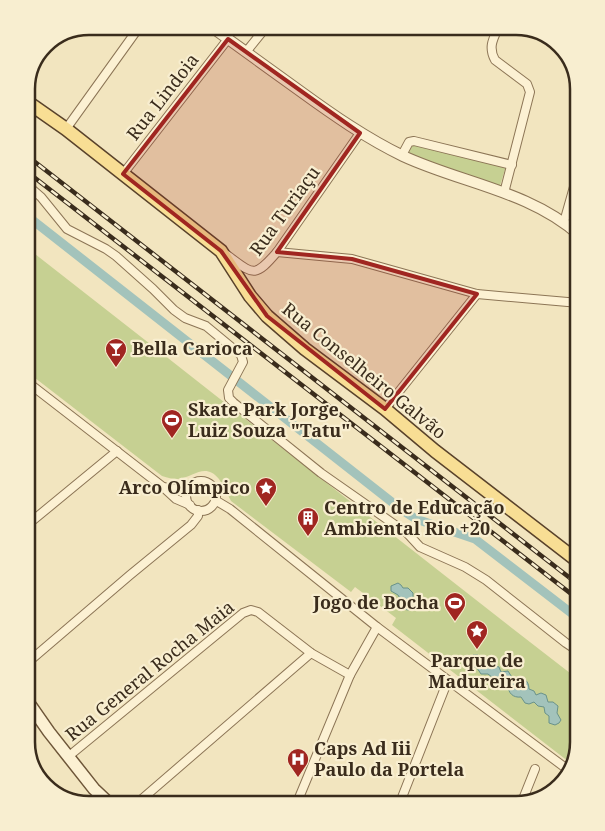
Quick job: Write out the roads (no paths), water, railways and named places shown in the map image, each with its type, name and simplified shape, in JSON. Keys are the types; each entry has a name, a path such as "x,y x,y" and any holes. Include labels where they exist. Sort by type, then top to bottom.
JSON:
{"main road":[{"name":"Rua Conselheiro Galvão","path":"35,107 221,251 250,296 267,316 305,349 385,409 435,451 570,555"},
{"path":"35,712 101,796"}],"street":[{"path":"66,129 134,35"},
{"path":"222,35 360,133 402,155 439,171 504,193 542,209 570,227"},
{"path":"246,52 260,35"},
{"path":"495,35 491,44 495,60 527,84 530,92 504,193"},
{"name":"Rua Lindoia","path":"123,174 228,39"},
{"name":"Rua Turiaçu","path":"221,251 246,269 257,272 266,265 360,133"},
{"path":"402,155 410,142 414,142 512,165"},
{"path":"35,192 67,229 106,249 153,289 174,310 185,318 206,326 241,355 244,362 228,390 229,398 321,472 408,534 420,547 486,580 570,645"},
{"path":"564,222 570,207"},
{"path":"277,252 352,259 477,294 570,303"},
{"path":"385,409 477,294"},
{"path":"35,389 163,486 176,499 198,510 210,507 215,500 215,491 209,483 195,482 188,488 186,497 190,505"},
{"path":"35,519 117,451"},
{"path":"163,486 172,489 188,488"},
{"path":"215,500 230,509 378,627 564,767"},
{"path":"35,656 191,525 198,516 198,510"},
{"name":"Rua General Rocha Maia","path":"69,756 243,612 250,610 258,612 311,653 350,675"},
{"path":"300,796 350,675 378,627"},
{"path":"145,796 311,653"},
{"path":"403,796 448,680"},
{"path":"524,796 535,769"}],"water":[{"path":"398,583 413,593 412,606 409,610 402,609 402,602 398,595 391,591 391,586"},
{"path":"473,655 489,660 492,665 499,667 501,672 508,671 513,679 524,679 528,683 529,689 534,691 536,695 541,693 546,695 548,702 553,702 558,706 557,713 561,720 559,723 555,725 549,723 549,716 545,713 544,707 538,706 534,702 525,703 521,697 513,696 508,685 504,686 500,683 498,677 493,678 488,674 481,674 477,668 471,666 469,660"}],"waterway":[{"path":"35,222 402,510 416,519 475,539 570,612"}],"railway":[{"path":"35,162 570,578"},
{"path":"35,178 570,593"}],"place":[{"name":"Bella Carioca","path":"116,368"},
{"name":"Skate Park Jorge Luiz Souza \"Tatu\"","path":"172,439"},
{"name":"Arco Olímpico","path":"266,507"},
{"name":"Centro de Educação Ambiental Rio +20","path":"308,537"},
{"name":"Jogo de Bocha","path":"455,622"},
{"name":"Parque de Madureira","path":"477,650"},
{"name":"Caps Ad Iii Paulo da Portela","path":"298,778"}]}
